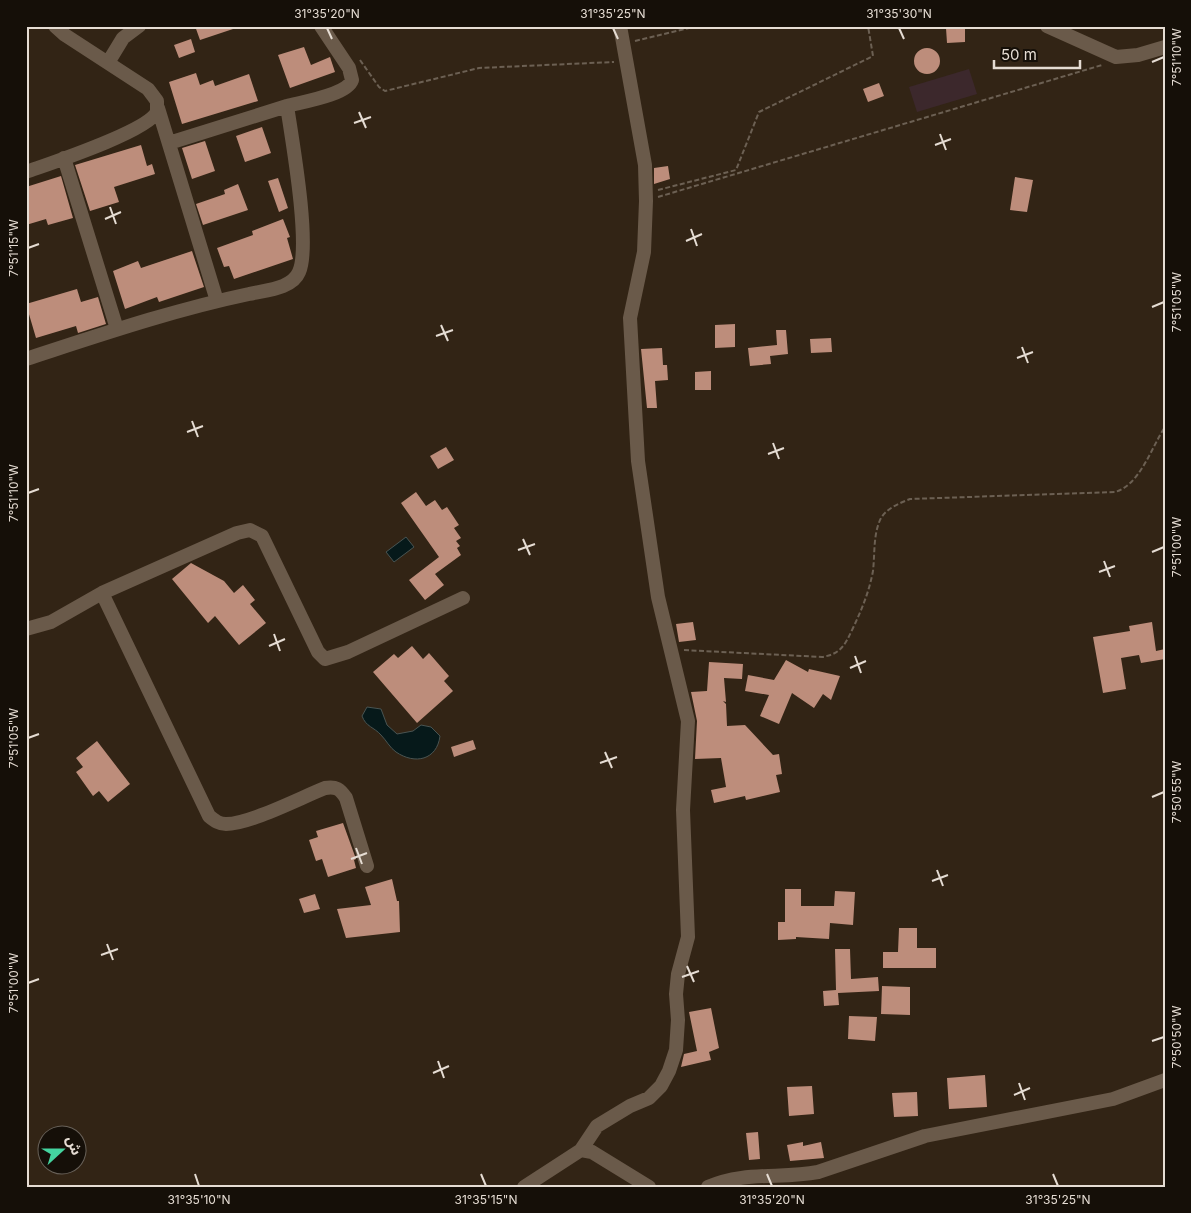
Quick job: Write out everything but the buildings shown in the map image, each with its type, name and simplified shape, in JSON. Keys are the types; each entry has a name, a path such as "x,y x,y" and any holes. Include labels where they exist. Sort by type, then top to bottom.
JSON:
{"street":[{"path":"55,26 64,35 109,62 148,89 157,101 217,301"},
{"path":"109,62 123,38 140,26"},
{"path":"170,142 338,92 351,84 349,68 321,26"},
{"path":"524,1187 581,1150 597,1126 630,1106 649,1098 662,1086 676,1050 678,974 688,937 683,810 688,728 684,700 658,597 638,461 630,318 644,252 645,165 620,26"},
{"path":"1047,26 1116,57 1128,57 1165,47"},
{"path":"26,359 117,329 217,301 285,286 298,275 304,260 294,151 287,106"},
{"path":"26,172 150,122 155,117 158,108"},
{"path":"64,158 117,329"},
{"path":"26,629 51,622 102,593 238,533 250,530 262,536 318,652 325,659 348,652 463,598"},
{"path":"102,593 209,816 217,823 228,824 249,819 334,786 341,790 346,798 367,866"},
{"path":"708,1187 732,1178 803,1175 818,1172 925,1136 1113,1099 1165,1080"},
{"path":"581,1150 592,1152 648,1187"}],"path":[{"path":"629,42 696,26"},
{"path":"646,197 736,170 759,112 873,56 868,26"},
{"path":"358,57 379,87 385,91 479,68 626,61"},
{"path":"646,197 1128,57"},
{"path":"671,650 822,657 836,654 844,648 867,601 873,569 875,537 882,517 895,506 910,499 1095,493 1125,489 1138,476 1165,427"}],"shaded area":[{"path":"969,69 977,94 917,112 909,87"},
{"path":"406,537 414,547 394,562 386,552"},
{"path":"367,707 381,709 387,725 397,734 413,731 421,725 431,727 440,736 435,750 424,758 417,759 403,756 396,752 364,720 362,716"}]}
